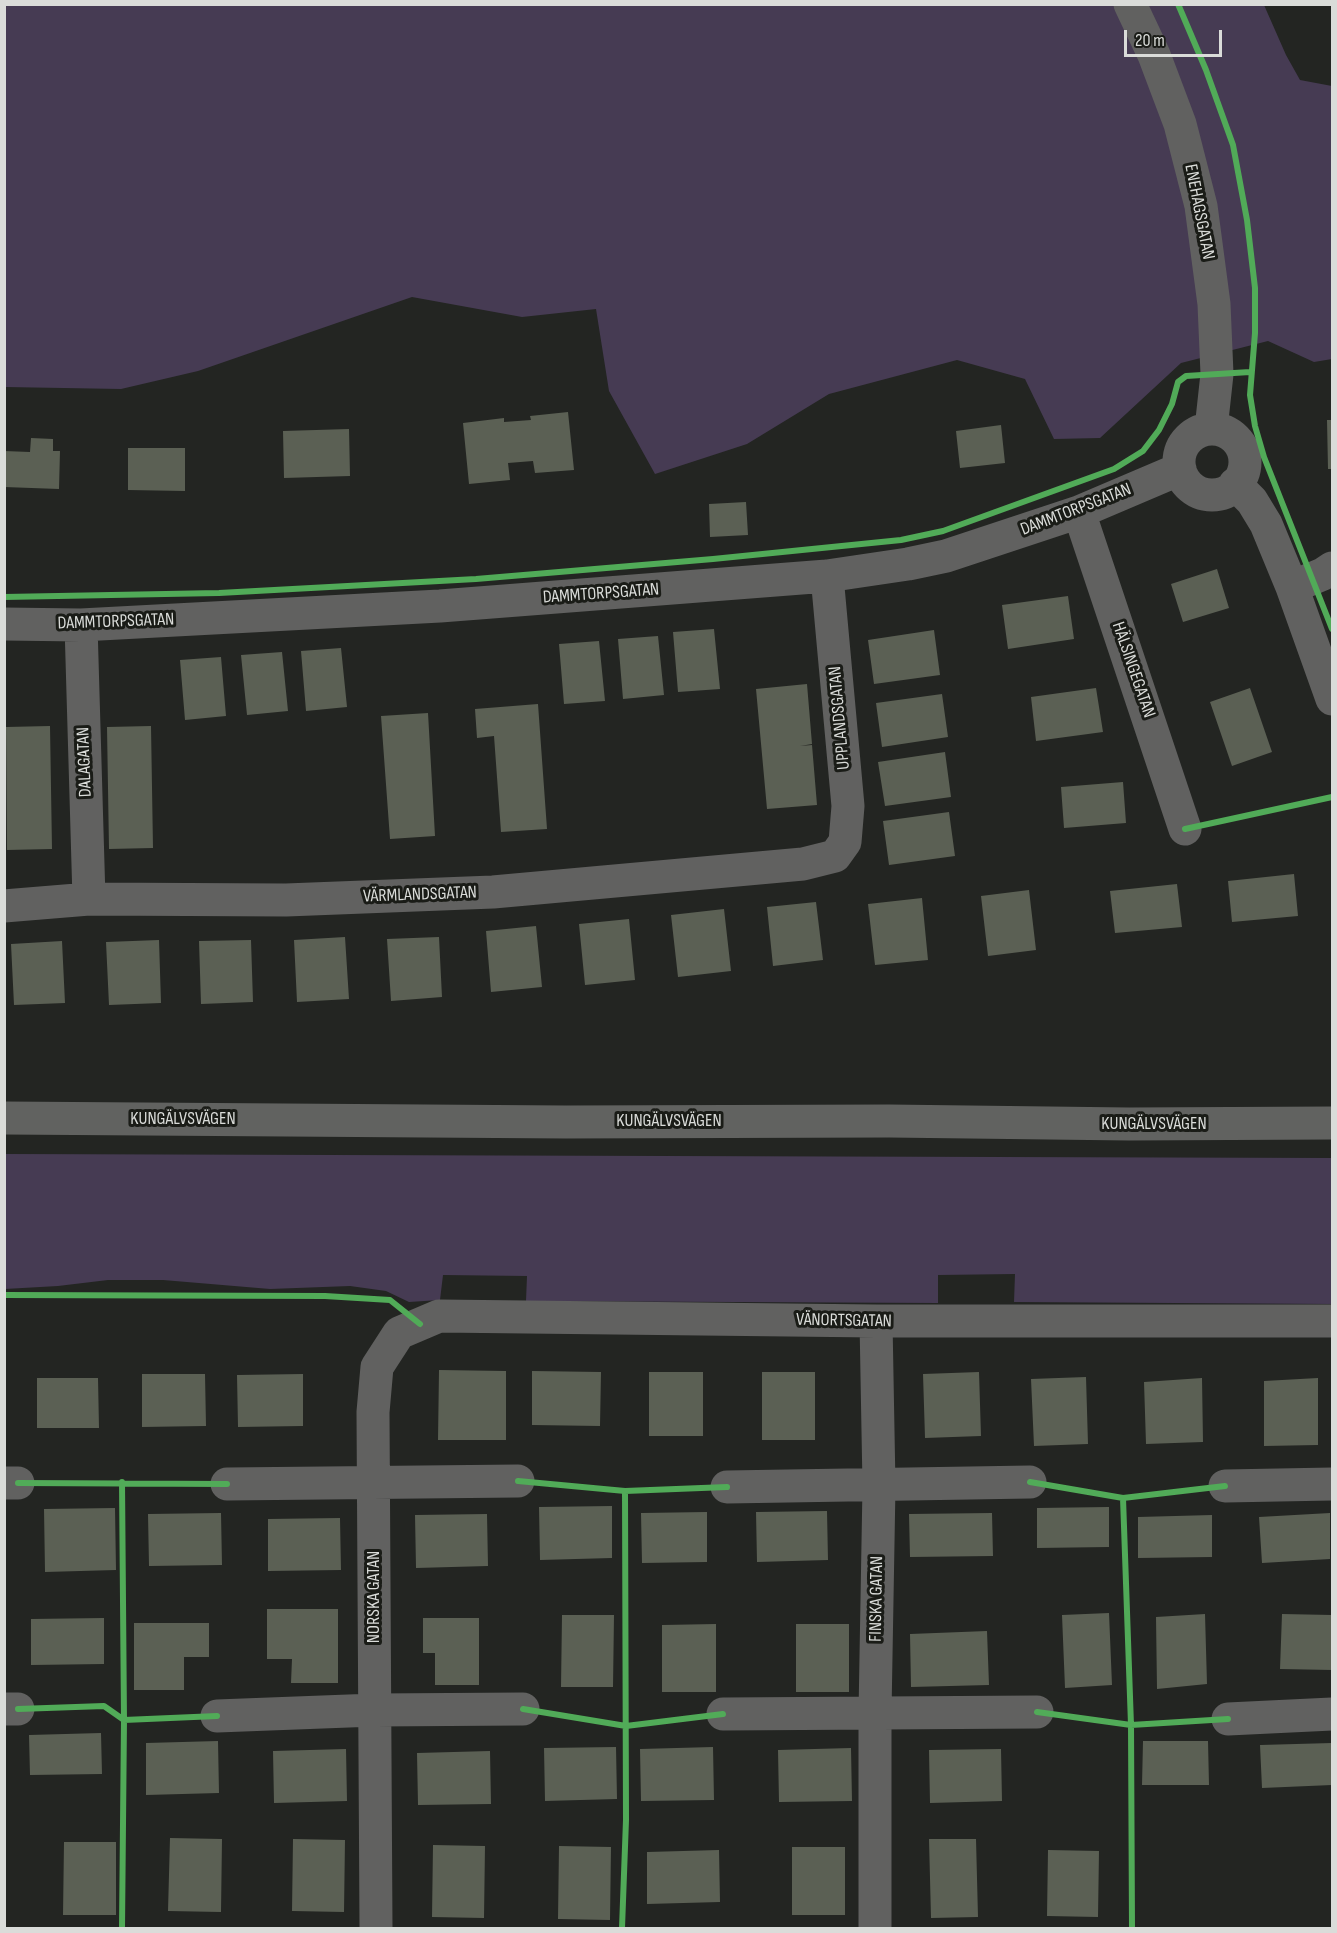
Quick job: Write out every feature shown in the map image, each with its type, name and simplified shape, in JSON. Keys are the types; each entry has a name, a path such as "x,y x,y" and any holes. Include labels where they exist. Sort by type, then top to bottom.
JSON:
{"main road":[{"name":"KUNGÄLVSVÄGEN","path":"4,1118 566,1122 1332,1123"}],"street":[{"name":"ENEHAGSGATAN","path":"1130,4 1154,55 1180,124 1201,206 1214,304 1217,374 1211,429"},
{"path":"1211,429 1218,429 1229,434 1242,449 1244,468 1235,484 1225,492 1206,494 1189,486 1180,469 1179,456 1184,444 1193,435 1211,429"},
{"name":"DAMMTORPSGATAN","path":"4,624 81,625 440,606 827,576 946,556 1079,512 1180,469"},
{"path":"1235,484 1252,501 1266,524 1292,587 1332,699"},
{"name":"HÄLSINGEGATAN","path":"1079,512 1185,829"},
{"path":"1292,587 1332,568"},
{"name":"UPPLANDSGATAN","path":"827,576 848,806 846,842 835,856"},
{"name":"DALAGATAN","path":"81,625 89,899"},
{"name":"VÄRMLANDSGATAN","path":"4,906 89,899 286,900 494,892 803,864 835,856"},
{"name":"VÄNORTSGATAN","path":"377,1367 399,1333 439,1316 876,1321 1332,1322"},
{"name":"FINSKA GATAN","path":"875,1929 875,1713 879,1485 876,1321"},
{"name":"NORSKA GATAN","path":"376,1929 373,1412 377,1367"},
{"path":"227,1484 518,1480"},
{"path":"727,1486 1030,1482"},
{"path":"1225,1485 1332,1484"},
{"path":"217,1716 375,1710 523,1709"},
{"path":"723,1714 1037,1712"},
{"path":"1228,1719 1332,1714"}],"shaded area":[{"path":"5,5 1264,5 1286,55 1300,80 1332,86 1332,359 1314,362 1268,341 1181,363 1100,438 1054,439 1025,379 957,360 829,394 747,444 655,474 609,391 596,309 522,317 412,297 198,371 121,389 5,387"},
{"path":"5,1154 1332,1158 1332,1304 1014,1302 1015,1274 938,1275 938,1303 526,1301 527,1276 443,1275 440,1300 409,1302 386,1291 350,1286 270,1289 163,1280 108,1280 5,1289"}],"building":[{"path":"568,412 574,470 535,473 533,461 508,463 510,480 469,484 463,423 504,418 504,422 531,420 530,416"},
{"path":"1327,420 1332,420 1332,469 1328,469"},
{"path":"1001,425 1005,463 960,468 956,431"},
{"path":"349,429 350,476 284,478 283,431"},
{"path":"31,438 53,439 53,451 60,451 59,489 4,487 4,451 30,452"},
{"path":"128,448 185,448 185,491 128,490"},
{"path":"746,502 748,535 710,537 709,504"},
{"path":"1217,569 1229,608 1183,622 1171,584"},
{"path":"1068,596 1074,639 1008,649 1002,605"},
{"path":"714,629 720,689 678,692 673,632"},
{"path":"934,630 940,675 874,684 868,640"},
{"path":"658,636 664,695 623,699 618,639"},
{"path":"599,641 605,701 564,704 559,644"},
{"path":"341,648 347,707 306,711 301,651"},
{"path":"282,652 288,711 247,715 241,655"},
{"path":"221,657 226,716 185,720 180,660"},
{"path":"807,684 812,744 800,746 812,745 817,805 767,809 756,689"},
{"path":"1096,688 1103,732 1036,741 1031,697"},
{"path":"1250,688 1272,752 1232,766 1210,702"},
{"path":"942,694 948,737 882,747 876,703"},
{"path":"538,704 547,829 501,832 494,736 477,738 475,709"},
{"path":"428,713 435,836 390,839 381,716"},
{"path":"50,726 52,849 7,850 6,727"},
{"path":"151,726 153,848 109,849 107,727"},
{"path":"945,752 951,797 885,806 878,762"},
{"path":"1123,782 1126,823 1064,828 1061,787"},
{"path":"949,812 955,856 889,865 883,821"},
{"path":"1294,874 1298,916 1232,922 1228,881"},
{"path":"1177,884 1182,927 1115,933 1110,891"},
{"path":"1029,890 1036,950 988,956 981,896"},
{"path":"922,898 928,960 875,965 868,904"},
{"path":"816,902 823,960 773,966 767,907"},
{"path":"724,909 731,971 678,977 671,915"},
{"path":"629,919 635,980 585,985 579,924"},
{"path":"536,926 542,987 491,992 486,931"},
{"path":"345,937 349,999 297,1002 294,940"},
{"path":"439,937 442,997 391,1001 387,939"},
{"path":"159,940 161,1003 109,1005 106,942"},
{"path":"251,940 253,1002 201,1004 199,941"},
{"path":"62,941 65,1003 14,1005 11,944"},
{"path":"439,1370 506,1371 506,1440 438,1440"},
{"path":"532,1371 601,1372 600,1426 532,1425"},
{"path":"649,1372 703,1372 703,1436 649,1436"},
{"path":"762,1372 815,1372 815,1440 762,1440"},
{"path":"979,1372 981,1436 925,1438 923,1374"},
{"path":"142,1374 205,1374 206,1426 142,1427"},
{"path":"303,1374 303,1426 238,1427 237,1375"},
{"path":"1086,1377 1088,1444 1034,1446 1031,1379"},
{"path":"37,1378 98,1378 99,1428 37,1428"},
{"path":"1202,1378 1203,1442 1146,1444 1144,1382"},
{"path":"1318,1378 1318,1445 1264,1446 1264,1381"},
{"path":"612,1506 612,1558 540,1560 539,1507"},
{"path":"1109,1507 1109,1547 1037,1548 1037,1508"},
{"path":"115,1508 116,1570 45,1572 44,1509"},
{"path":"827,1511 828,1560 757,1562 756,1512"},
{"path":"707,1512 707,1562 642,1563 641,1513"},
{"path":"221,1513 222,1565 149,1566 148,1514"},
{"path":"992,1513 993,1556 910,1557 909,1514"},
{"path":"1330,1513 1330,1559 1262,1563 1259,1517"},
{"path":"487,1514 488,1566 416,1568 415,1515"},
{"path":"1212,1515 1212,1557 1138,1558 1138,1517"},
{"path":"340,1518 341,1570 268,1571 268,1519"},
{"path":"267,1609 338,1609 338,1683 291,1683 292,1659 267,1659"},
{"path":"1109,1613 1112,1685 1065,1688 1062,1615"},
{"path":"1205,1614 1207,1684 1157,1689 1156,1617"},
{"path":"1282,1614 1332,1615 1332,1670 1280,1669"},
{"path":"562,1615 614,1615 613,1687 561,1687"},
{"path":"104,1618 104,1664 31,1665 31,1619"},
{"path":"423,1618 479,1618 479,1685 435,1685 435,1653 423,1653"},
{"path":"134,1623 209,1623 209,1657 184,1657 184,1690 134,1690"},
{"path":"716,1624 716,1692 662,1692 662,1625"},
{"path":"796,1624 849,1624 849,1692 796,1692"},
{"path":"987,1631 989,1685 911,1687 910,1634"},
{"path":"101,1733 102,1774 30,1775 29,1735"},
{"path":"218,1741 219,1793 146,1795 146,1743"},
{"path":"1143,1741 1208,1741 1209,1785 1142,1785"},
{"path":"1332,1743 1332,1785 1262,1788 1260,1745"},
{"path":"616,1747 617,1799 545,1801 544,1748"},
{"path":"713,1747 714,1800 641,1801 640,1749"},
{"path":"851,1748 852,1801 779,1802 778,1750"},
{"path":"346,1749 347,1801 274,1803 273,1751"},
{"path":"1001,1749 1002,1801 930,1803 929,1750"},
{"path":"490,1751 491,1804 418,1805 417,1753"},
{"path":"170,1838 222,1839 221,1912 168,1911"},
{"path":"293,1839 345,1840 344,1912 292,1911"},
{"path":"929,1839 976,1839 978,1917 931,1918"},
{"path":"64,1842 116,1842 116,1915 63,1915"},
{"path":"433,1845 485,1846 484,1918 432,1917"},
{"path":"559,1846 611,1847 610,1920 558,1919"},
{"path":"792,1847 845,1847 845,1915 792,1915"},
{"path":"719,1850 720,1902 647,1904 647,1852"},
{"path":"1048,1850 1099,1851 1098,1917 1047,1916"}],"cycle path":[{"path":"1178,4 1206,70 1233,145 1247,220 1255,288 1255,333 1250,395 1255,426 1264,457 1332,629"},
{"path":"4,597 219,593 476,579 901,540 943,531 1114,469 1143,451 1159,430 1172,404 1178,382 1186,376 1250,372"},
{"path":"1185,829 1332,797"},
{"path":"4,1295 325,1296 390,1300 420,1324"},
{"path":"518,1481 625,1491 727,1487"},
{"path":"122,1482 124,1720 122,1928"},
{"path":"1030,1482 1123,1498 1225,1486"},
{"path":"18,1483 227,1484"},
{"path":"622,1928 626,1820 625,1491"},
{"path":"1123,1498 1131,1725 1132,1928"},
{"path":"18,1709 104,1706 124,1720 217,1716"},
{"path":"523,1709 626,1726 723,1714"},
{"path":"1037,1712 1131,1725 1228,1719"}]}
